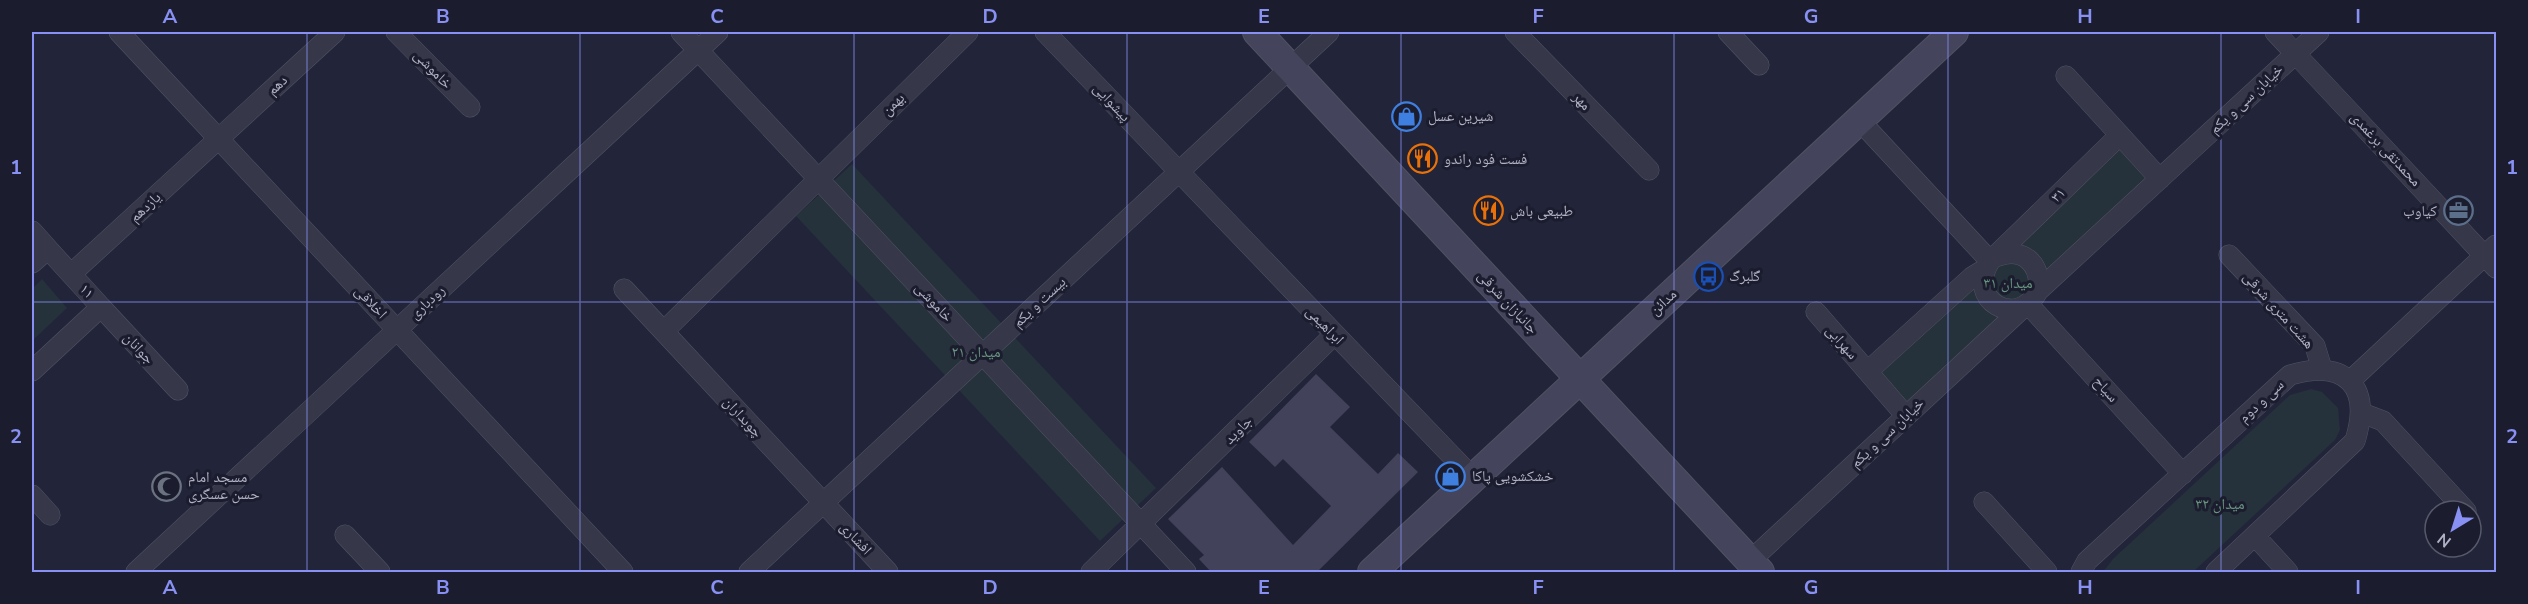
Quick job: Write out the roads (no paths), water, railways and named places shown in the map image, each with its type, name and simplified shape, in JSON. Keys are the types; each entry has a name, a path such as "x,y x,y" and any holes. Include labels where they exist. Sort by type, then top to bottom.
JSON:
{"main road":[{"name":"جانبازان شرقی","path":"1257,32 1755,567"},
{"name":"مدائن","path":"1372,573 1954,32"}],"street":[{"name":"اخلاقی","path":"119,32 623,573"},
{"name":"دهم","path":"219,139 335,32"},
{"name":"خاموشی","path":"396,32 470,107"},
{"name":"خاموشی","path":"681,32 1186,573"},
{"name":"رودباری","path":"136,573 718,32"},
{"name":"بهمن","path":"818,177 968,32"},
{"name":"پیشوایی","path":"1045,32 1178,173"},
{"name":"بیست و یکم","path":"749,573 1329,32"},
{"name":"مهر","path":"1515,32 1649,170"},
{"path":"1728,32 1759,65"},
{"name":"محمدتقی برغمدی","path":"2275,32 2493,256"},
{"name":"خیابان سی و یکم","path":"1755,567 1906,416 2319,32"},
{"path":"2066,76 2160,179"},
{"path":"1860,121 1991,262"},
{"name":"۳۱","path":"1868,371 1991,262 2120,135"},
{"name":"یازدهم","path":"71,274 219,139"},
{"name":"ابراهیمی","path":"1178,173 1473,478"},
{"path":"664,331 818,177"},
{"name":"۱۱","path":"32,231 101,307 32,370"},
{"path":"32,263 48,249"},
{"path":"2017,253 2034,263 2038,272 2031,300 2008,309 1992,302 1983,286 1991,262 2017,253"},
{"name":"هشت متری شرقی","path":"2229,255 2315,346 2322,369"},
{"path":"2350,381 2493,256"},
{"name":"چوبداران","path":"624,290 823,503"},
{"name":"سیاح","path":"2031,300 2183,474"},
{"name":"جوانان","path":"101,307 178,390"},
{"name":"سهرابی","path":"1816,312 1868,371"},
{"name":"جاوید","path":"1142,525 1335,335"},
{"path":"2216,573 2355,441 2362,413 2360,398 2350,381 2322,369"},
{"name":"سی و دوم","path":"2082,573 2087,561 2290,375 2322,369"},
{"path":"1868,371 1906,416"},
{"path":"2362,413 2383,421 2455,499"},
{"path":"32,495 50,515"},
{"path":"1984,502 2047,573"},
{"name":"افشاری","path":"823,503 888,573"},
{"path":"1091,573 1142,525"},
{"path":"345,535 380,573"},
{"path":"2255,536 2288,573"}],"place":[{"name":"شیرین عسل","path":"1407,116"},
{"name":"فست فود راندو","path":"1423,159"},
{"name":"طبیعی باش","path":"1489,211"},
{"name":"کیاوب","path":"2458,211"},
{"name":"گلبرگ","path":"1708,276"},
{"name":"خشکشویی پاکا","path":"1451,476"},
{"name":"مسجد امام حسن عسگری","path":"167,486"}],"park label":[{"name":"میدان ۳۱","path":"2008,283"},
{"name":"میدان ۲۱","path":"976,352"},
{"name":"میدان ۳۲","path":"2220,504"}]}
